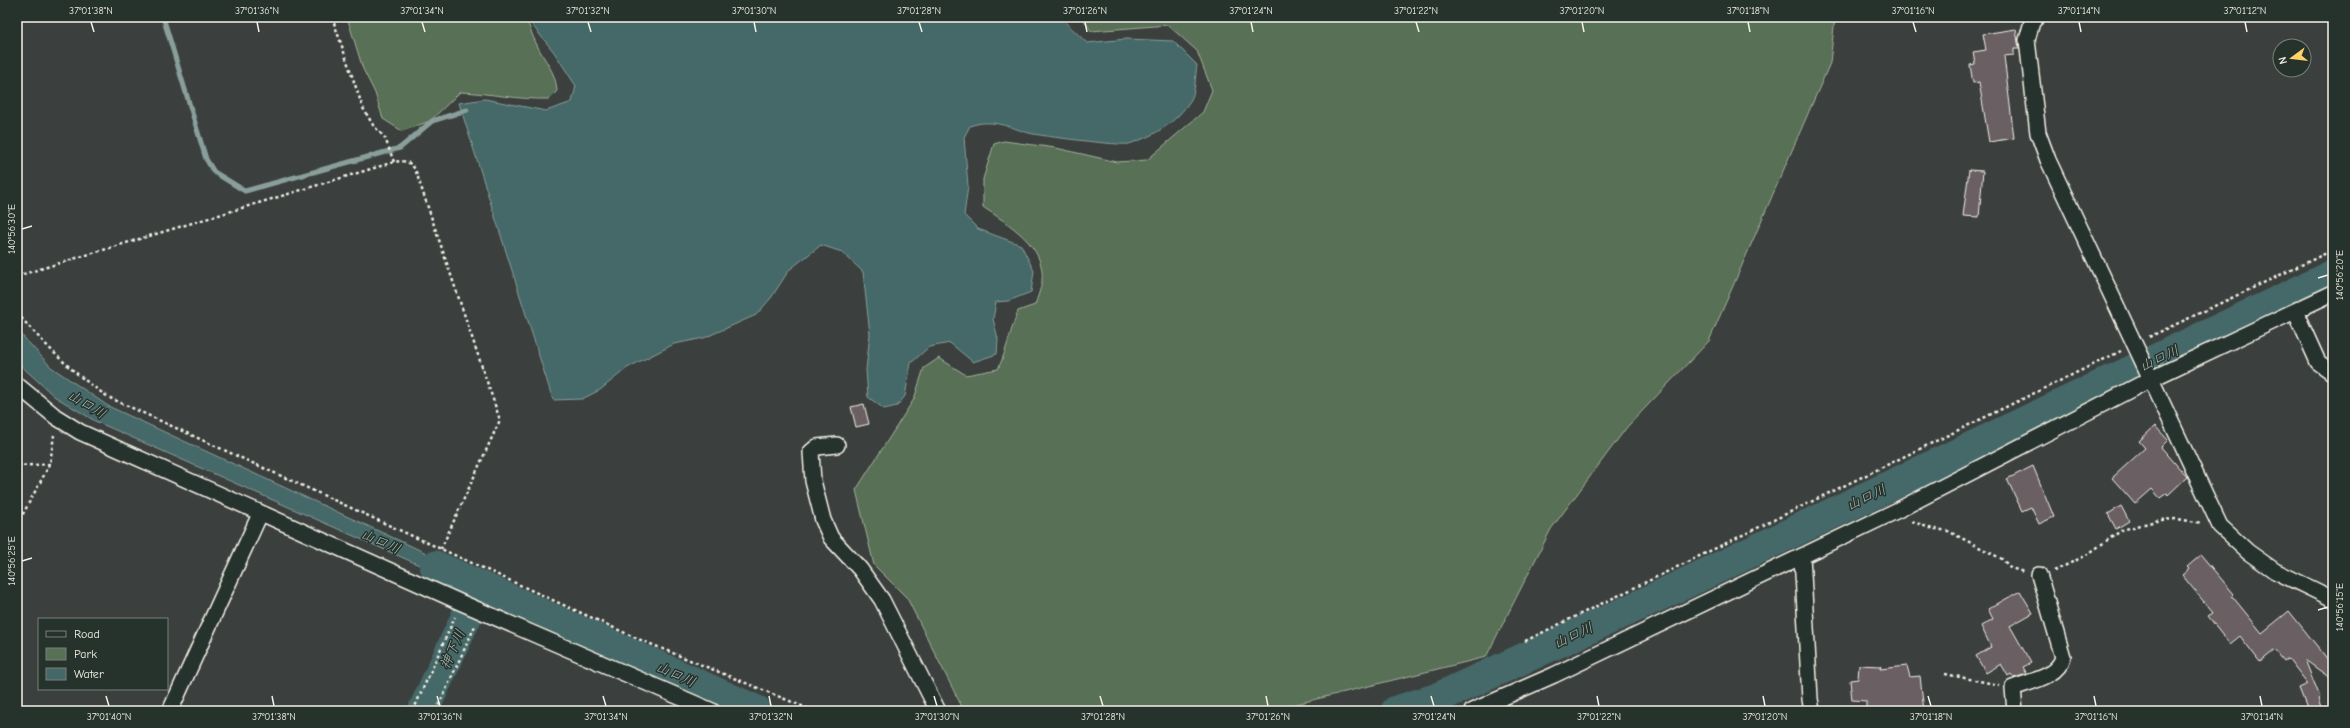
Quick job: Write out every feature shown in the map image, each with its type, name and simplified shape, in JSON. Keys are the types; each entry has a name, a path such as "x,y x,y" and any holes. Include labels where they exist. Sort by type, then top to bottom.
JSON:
{"street":[{"path":"2037,17 2032,22 2027,40 2038,132 2048,160 2220,526 2248,552 2275,571 2333,599"},
{"path":"1472,711 1554,675 1898,510 2150,377 2333,293"},
{"path":"2295,311 2318,362 2333,373"},
{"path":"17,385 56,417 80,432 260,514 463,603 681,705 712,711"},
{"path":"837,445 817,447 811,452 813,481 823,520 831,538 860,569 882,600 938,711"},
{"path":"170,711 260,514"},
{"path":"1802,556 1810,699 1812,711"},
{"path":"2015,711 2013,688 2055,671 2061,664 2063,657 2039,575"}],"path":[{"path":"332,17 363,108 372,126 385,138 394,162"},
{"path":"17,276 394,162 403,160 410,163 415,169 500,420 441,550"},
{"path":"1525,641 2137,349 2333,250"},
{"path":"17,313 47,348 74,373 108,397 636,638 814,711"},
{"path":"17,525 50,464 56,417"},
{"path":"17,466 50,464"},
{"path":"1898,510 1912,521 1929,528 1948,531 2002,559 2010,568 2039,575 2052,572 2085,556 2122,530 2128,528 2160,520 2178,519 2220,526"},
{"path":"413,711 463,603"},
{"path":"436,711 480,611"},
{"path":"1945,674 2013,688"}],"green space":[{"path":"347,17 526,17 539,49 552,72 557,91 549,99 460,92 430,121 402,131 383,119 375,93 363,69"},
{"path":"1082,17 1835,17 1830,63 1709,341 1627,427 1551,529 1486,657 1268,711 964,711 907,598 874,565 856,490 914,399 924,368 939,358 966,375 998,369 1018,311 1035,305 1042,281 1042,268 1038,257 1032,246 1014,228 983,207 983,179 994,144 1004,141 1056,148 1117,162 1147,160 1203,112 1212,90 1197,51 1168,25 1091,31"}],"water":[{"path":"530,17 1063,17 1064,21 1087,43 1127,39 1173,41 1197,65 1192,98 1178,116 1156,133 1129,144 1048,136 1029,133 993,123 970,126 964,137 968,186 964,215 978,229 1021,245 1034,271 1031,292 1008,301 996,302 993,319 998,339 997,354 973,362 950,343 929,347 911,363 905,396 897,406 884,409 868,397 866,370 870,334 863,272 842,252 821,245 789,270 771,298 756,315 704,338 674,344 627,368 600,390 582,399 553,400 459,103 485,99 546,111 572,102 576,86 554,52 532,25"},
{"path":"17,330 51,367 108,406 476,576 471,588 95,421 54,396 17,362"}],"building":[{"path":"2016,29 2019,49 2014,49 2014,55 2004,56 2014,138 1989,142 1979,82 1973,83 1970,65 1975,64 1973,52 1986,50 1983,34"},
{"path":"1969,170 1983,171 1979,217 1963,216"},
{"path":"864,404 869,424 856,427 851,407"},
{"path":"2155,426 2168,440 2161,447 2187,477 2168,495 2167,493 2160,498 2152,489 2135,504 2112,478 2145,448 2139,441"},
{"path":"2033,466 2054,517 2039,524 2031,507 2022,511 2007,479"},
{"path":"2121,506 2129,521 2116,529 2108,514"},
{"path":"2201,555 2234,594 2232,596 2262,633 2289,611 2333,666 2333,680 2305,660 2320,697 2318,699 2321,708 2308,711 2299,688 2308,684 2288,658 2284,661 2275,650 2260,662 2240,636 2230,644 2208,616 2213,613 2182,575 2189,569 2187,567"},
{"path":"2020,591 2033,613 2010,626 2031,663 2023,667 2027,674 2014,678 2011,674 2008,676 2001,664 1986,673 1976,656 1991,647 1981,626 1993,619 1988,609"},
{"path":"1859,665 1881,666 1880,669 1907,666 1910,677 1920,676 1924,711 1866,710 1866,701 1852,700 1850,680 1858,679"}],"waterway":[{"path":"163,17 206,159 214,172 245,191 400,148 432,121 467,110"},
{"name":"山口川","path":"1396,711 1435,699 1627,611 2333,275"},
{"name":"山口川","path":"435,566 757,711"},
{"name":"神下川","path":"423,711 480,587"}]}
